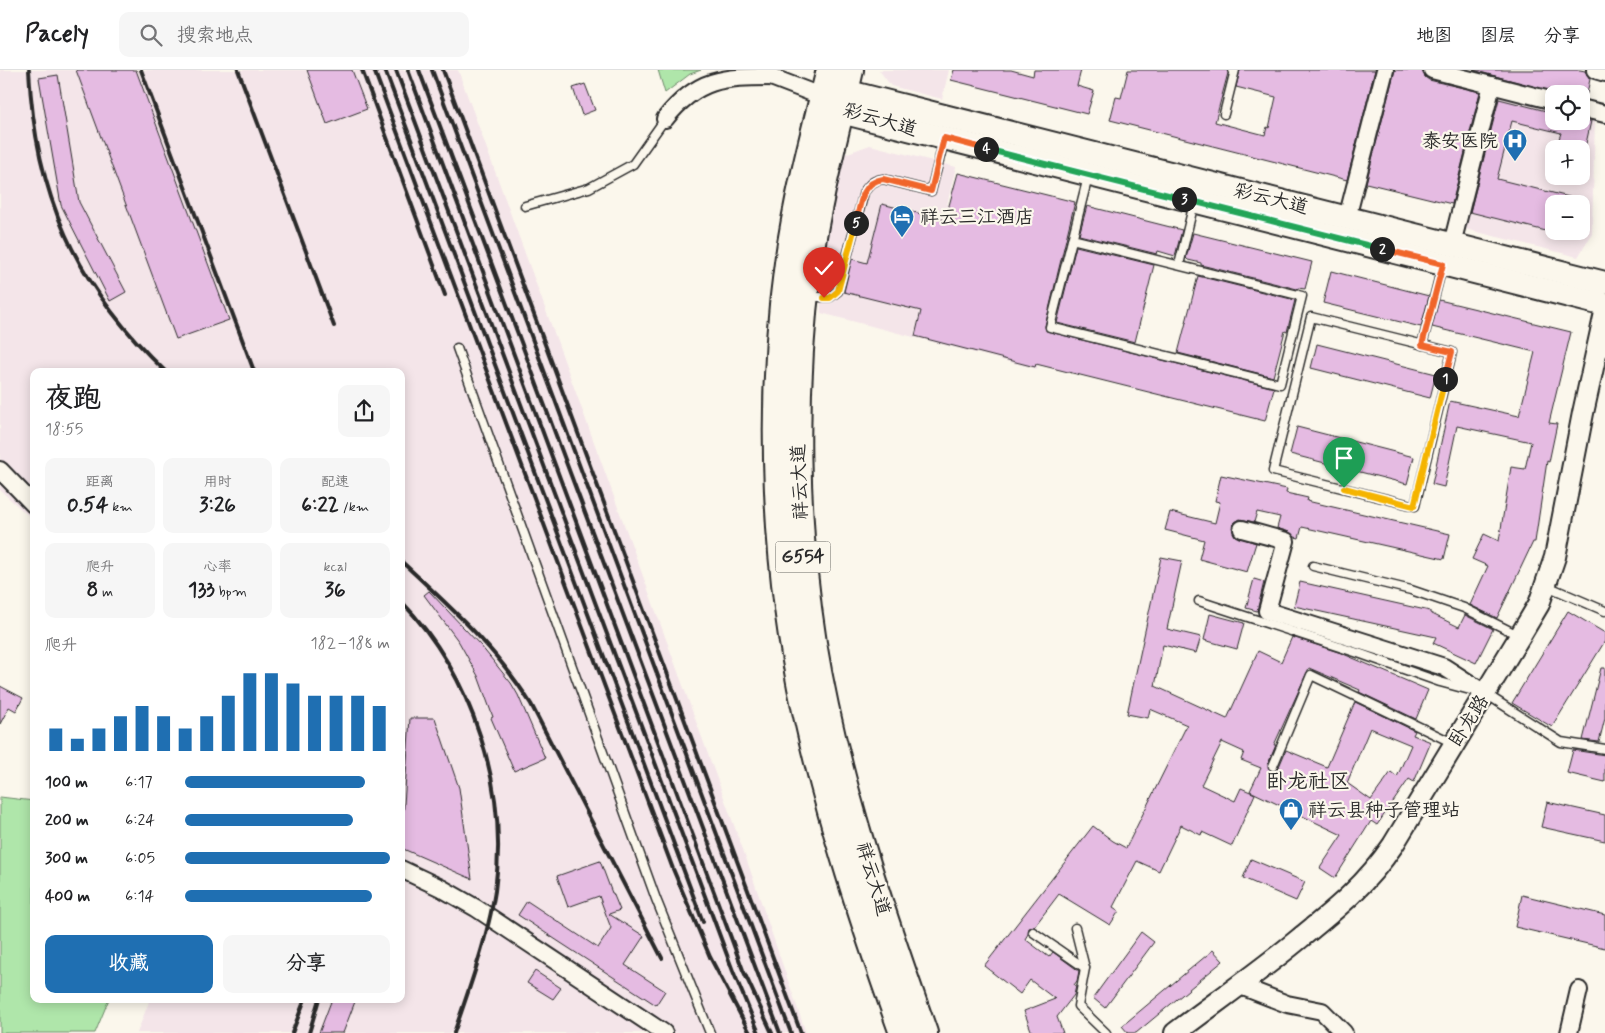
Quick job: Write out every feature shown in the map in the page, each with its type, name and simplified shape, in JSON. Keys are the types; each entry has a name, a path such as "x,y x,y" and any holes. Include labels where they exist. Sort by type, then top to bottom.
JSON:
{"highway":[{"name":"祥云大道","path":"830,70 840,93 814,234 805,297 799,378 798,450 802,551 814,646 840,769 895,950 924,1033"},
{"name":"祥云大道","path":"840,93 794,230 783,313 778,417 782,553 794,649 805,710 821,774 858,902 903,1033"}],"main road":[{"name":"彩云大道","path":"840,93 944,138 1194,202 1447,254 1605,283"},
{"name":"彩云大道","path":"840,93 1347,218 1447,254 1605,305"}],"street":[{"path":"751,70 840,93"},
{"path":"1347,218 1385,70"},
{"path":"1432,70 1545,99"},
{"path":"1595,70 1605,73"},
{"path":"664,119 681,100 699,87 729,79 773,77"},
{"path":"1447,254 1492,85"},
{"path":"1590,110 1605,114"},
{"name":"卧龙路","path":"1175,1033 1339,907 1362,884 1393,845 1486,694 1539,604 1546,586 1562,529 1583,413 1605,313"},
{"path":"0,470 30,501"},
{"path":"1242,529 1286,541 1267,611 1444,667 1486,694"},
{"path":"405,871 441,888 476,908 664,1033"},
{"path":"1238,985 1286,1004 1322,1011 1344,1033"},
{"path":"1569,1033 1579,990"}],"lane":[{"path":"1224,114 1235,70 1233,70"},
{"path":"526,206 589,188 633,164 664,119"},
{"path":"805,297 830,298 838,291 864,192 870,183 883,179 931,191 944,138"},
{"path":"1072,239 1302,296 1280,384 1050,327 1072,239 1088,175"},
{"path":"1179,265 1194,202"},
{"path":"1422,345 1447,254"},
{"path":"1311,317 1422,345 1452,352 1414,506 1273,471 1311,317"},
{"path":"457,348 656,899 710,1033"},
{"path":"1313,566 1411,590 1464,608 1520,636"},
{"path":"1546,586 1605,611"},
{"path":"1199,601 1440,682 1486,694 1561,742 1605,749"},
{"path":"1273,766 1311,675 1455,744"},
{"path":"1074,928 1085,968 1078,1006 1106,1033"},
{"path":"1032,932 1085,968"}],"shaded area":[{"path":"0,70 458,70 746,858 806,1033 137,1033 148,1003 405,1003 405,368 30,368 30,517 0,490"},
{"path":"879,70 949,70 942,99 891,86"},
{"name":"泰安医院","path":"1494,94 1545,106 1545,130 1590,130 1590,117 1595,118 1592,234 1590,237 1590,195 1545,195 1545,240 1588,240 1578,257 1461,228"},
{"path":"870,145 956,167 947,205 1071,236 1037,369 821,313 820,255 845,154"}],"green space":[{"path":"658,70 701,70 690,74 665,93"},
{"path":"0,797 30,801 30,1003 107,1003 95,1033 0,1033"}],"building":[{"path":"76,70 136,70 229,320 176,339"},
{"path":"307,70 352,70 367,109 327,124"},
{"path":"954,70 1011,70 1033,76 1034,70 1081,70 1077,86 1094,91 1087,114 951,80"},
{"path":"1128,70 1227,70 1228,73 1215,122 1265,135 1267,127 1269,128 1276,97 1236,87 1240,70 1375,70 1347,180 1110,120 1116,97 1121,98"},
{"path":"1395,70 1422,70 1425,77 1429,80 1480,92 1452,204 1366,183"},
{"path":"1473,70 1580,70 1585,71 1590,79 1589,85 1545,85 1545,90"},
{"path":"58,75 79,202 126,292 110,301 61,205 39,78"},
{"path":"585,84 595,110 582,115 573,88"},
{"path":"1499,99 1545,111 1545,129 1512,121 1497,179 1561,195 1545,195 1545,231 1470,212"},
{"path":"1549,130 1589,130 1587,140 1559,140 1561,133"},
{"path":"958,173 1075,202 1045,326 1046,331 1274,388 1265,421 1036,364 1035,367 915,336 921,311 844,292 852,259 867,263 882,204 945,220"},
{"path":"1087,206 1182,230 1175,256 1158,251 1157,254 1079,235"},
{"path":"1193,233 1312,262 1305,289 1297,289 1188,260 1186,258"},
{"path":"1076,246 1154,265 1135,342 1057,323"},
{"path":"1331,271 1429,296 1421,327 1323,303"},
{"path":"1198,276 1295,300 1273,377 1178,353"},
{"path":"1439,300 1571,332 1549,423 1557,424 1549,462 1547,461 1535,542 1533,542 1497,618 1470,605 1488,566 1472,559 1484,534 1499,541 1511,467 1525,469 1531,442 1457,426 1444,487 1432,484 1450,401 1519,416 1535,352 1432,327"},
{"path":"1317,344 1436,374 1430,398 1311,368"},
{"path":"1297,427 1414,457 1407,484 1290,454"},
{"path":"1221,475 1287,489 1286,493 1308,498 1307,501 1450,534 1444,559 1302,527 1299,538 1295,537 1289,532 1277,528 1280,517 1257,512 1254,522 1240,519 1232,527 1235,536 1256,543 1247,572 1199,559 1204,540 1165,530 1170,512 1215,523 1220,502 1215,501"},
{"path":"1161,557 1182,561 1167,629 1201,637 1196,653 1163,645 1155,686 1227,719 1258,651 1281,662 1292,637 1341,653 1428,690 1416,719 1359,692 1360,690 1309,668 1274,745 1276,745 1268,764 1270,771 1278,769 1286,750 1327,767 1355,702 1415,731 1413,735 1431,742 1414,782 1409,779 1377,825 1371,821 1335,878 1320,868 1342,835 1250,791 1261,768 1241,760 1244,752 1222,742 1201,785 1235,801 1241,788 1255,794 1232,846 1202,832 1201,835 1181,825 1159,871 1137,861 1113,907 1119,911 1110,925 1059,894 1034,927 1029,928 1025,939 1049,957 1053,952 1079,971 1074,985 1076,986 1074,995 1057,1017 1063,1033 1032,1033 1024,1011 1055,999 1030,980 1020,994 984,966 1093,826 1126,848 1187,725 1150,709 1148,718 1127,714","holes":["1370,728 1411,745 1397,777 1391,772 1371,800 1347,783"]},
{"path":"1254,579 1264,582 1257,611 1246,608"},
{"path":"1300,582 1430,611 1430,613 1459,627 1465,615 1493,629 1476,663 1433,643 1436,637 1294,606"},
{"path":"429,591 481,646 511,683 545,758 514,771 491,718 493,717 478,676 459,642 424,595"},
{"path":"1568,611 1605,633 1605,641 1552,727 1512,703"},
{"path":"1210,614 1244,623 1237,649 1204,640"},
{"path":"1601,668 1605,668 1605,718 1599,742 1583,740"},
{"path":"0,686 23,698 16,711 9,707 0,724"},
{"path":"410,718 435,718 459,788 472,879 405,850 405,790"},
{"path":"1573,750 1605,755 1605,782 1567,773"},
{"path":"1547,802 1605,815 1605,841 1541,827"},
{"path":"1251,859 1305,882 1296,901 1243,878"},
{"path":"600,861 620,910 609,914 644,936 625,965 665,991 656,1005 518,915 527,901 598,948 611,928 599,896 568,907 557,876"},
{"path":"1522,895 1605,915 1605,948 1515,927"},
{"path":"1141,932 1154,942 1105,1008 1093,998"},
{"path":"1213,950 1223,961 1136,1033 1128,1033 1122,1026"},
{"path":"535,971 561,988 553,999 527,983"},
{"path":"330,1003 354,1003 343,1033 319,1033"}],"railway":[{"path":"29,70 33,115 40,157 51,197 66,235 84,271 107,305 162,368"},
{"path":"141,70 253,368"},
{"path":"238,70 334,326"},
{"path":"362,70 445,295"},
{"path":"374,70 673,869 710,957 750,1033"},
{"path":"385,70 703,922"},
{"path":"396,70 733,971 759,1033"},
{"path":"408,70 743,970 772,1033"},
{"path":"419,70 780,1033"},
{"path":"432,70 791,1033"},
{"path":"443,70 801,1033"},
{"path":"405,565 487,645 531,704 662,958"},
{"path":"405,606 426,631 448,664 466,699 480,736 490,774 496,813 498,852 492,908 477,963 454,1033"},
{"path":"292,1033 303,1003"},
{"path":"309,1033 318,1003"}],"place":[{"name":"泰安医院","path":"1515,162"},
{"name":"祥云三江酒店","path":"902,238"},
{"name":"祥云县种子管理站","path":"1291,831"}],"district":[{"name":"卧龙社区","path":"1308,782"}],"route":[{"path":"824,298 830,298 838,291 864,192 870,183 883,179 931,191 944,138 1443,264 1422,345 1452,352 1414,506 1344,488"}]}
